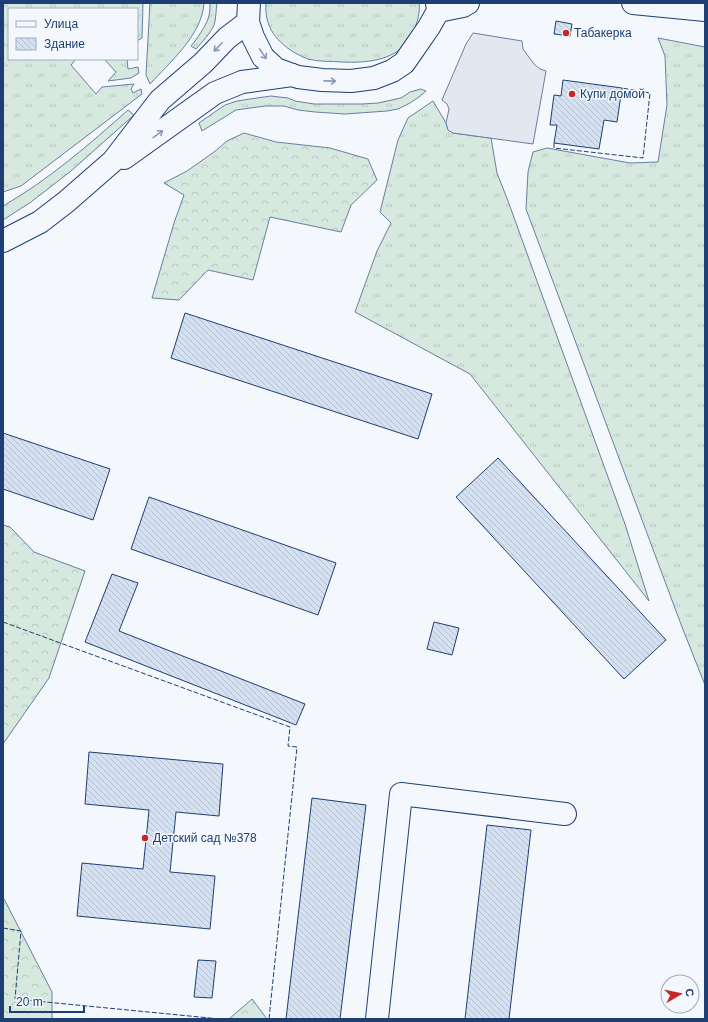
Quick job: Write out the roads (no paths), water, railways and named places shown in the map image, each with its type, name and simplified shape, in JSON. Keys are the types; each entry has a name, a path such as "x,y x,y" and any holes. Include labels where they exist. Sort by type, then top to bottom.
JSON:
{"street":[{"path":"248,12 253,37 263,57 276,69 298,77 351,81 374,78 392,71 404,62 411,53 429,27 438,7 463,6 468,3"},
{"path":"633,3 705,10"},
{"path":"3,241 40,222 66,202 113,161 160,100 203,63 227,38 248,12"},
{"path":"113,161 125,157 215,93 242,82 292,75"},
{"path":"377,1019 401,794 565,814"}],"place":[{"name":"Табакерка","path":"566,33"},
{"name":"Купи домой","path":"572,94"},
{"name":"Детский сад №378","path":"145,838"}]}
